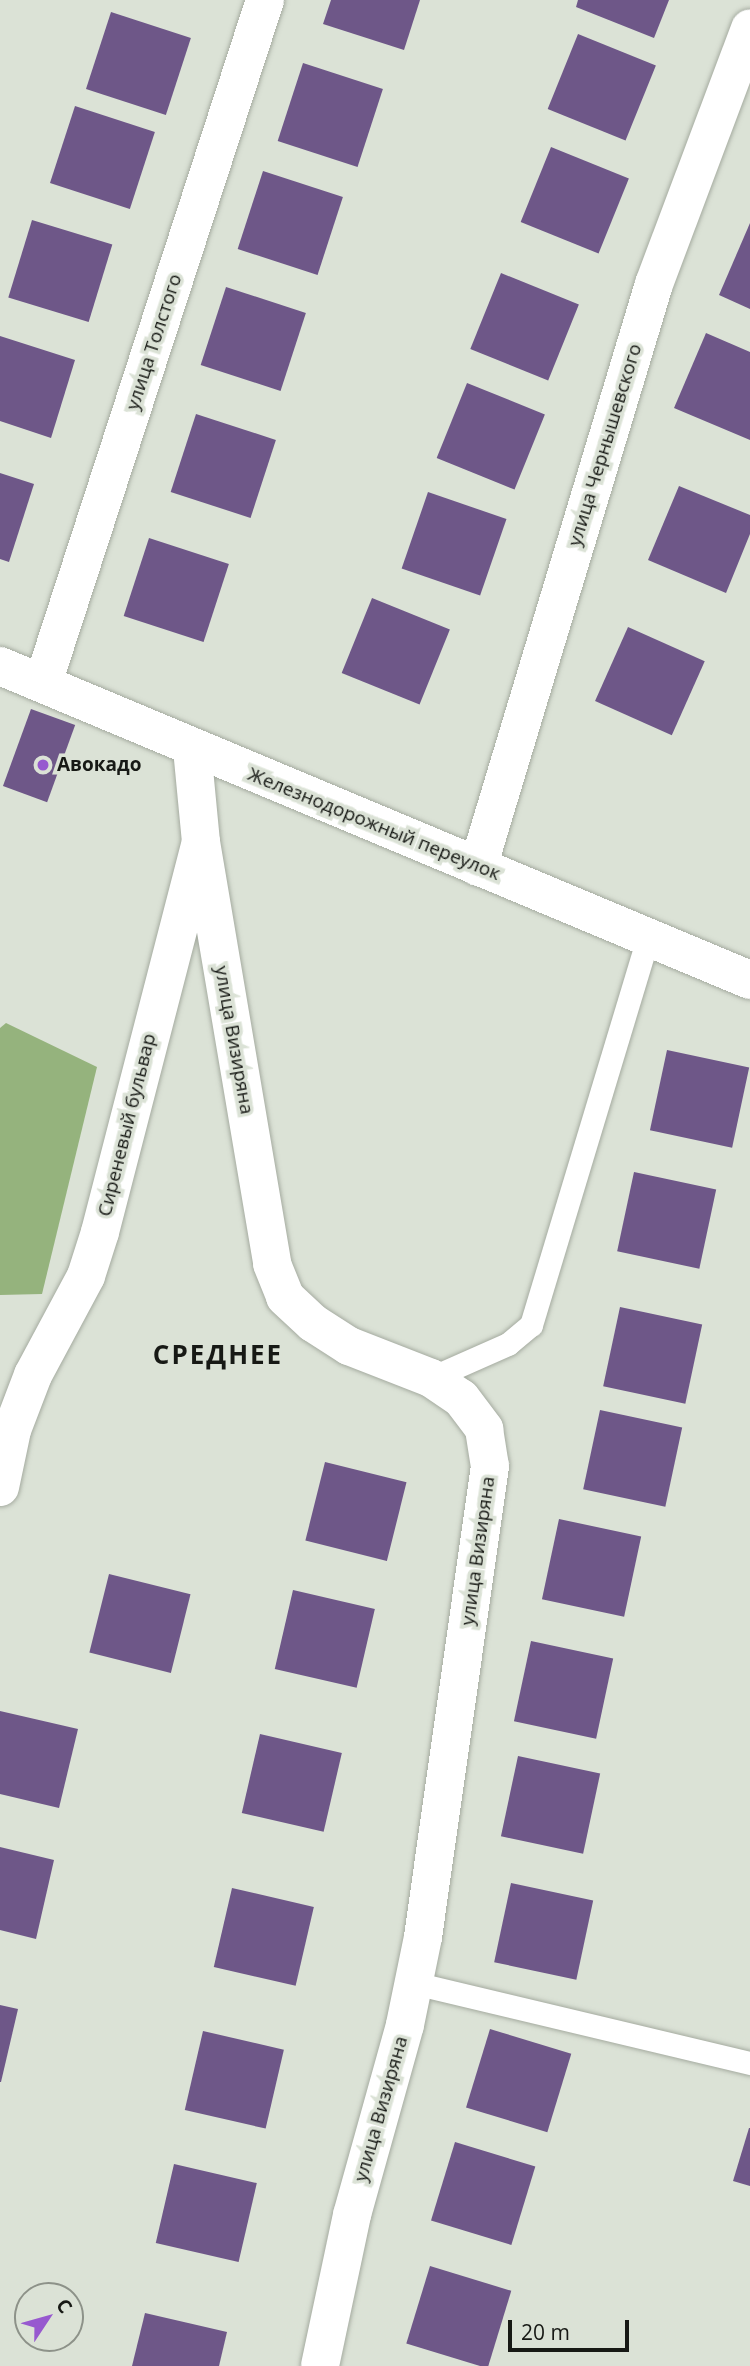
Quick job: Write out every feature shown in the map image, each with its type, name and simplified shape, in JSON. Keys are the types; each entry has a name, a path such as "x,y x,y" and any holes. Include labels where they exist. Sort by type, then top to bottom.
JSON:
{"street":[{"name":"улица Толстого","path":"43,683 265,0"},
{"name":"улица Чернышевского","path":"478,867 654,285 750,28"},
{"name":"Железнодорожный переулок","path":"0,666 192,750 750,979"},
{"name":"Сиреневый бульвар","path":"0,1487 12,1430 33,1376 86,1276 100,1232 201,842 192,750"},
{"name":"улица Визиряна","path":"201,842 272,1264 285,1297 313,1323 349,1346 431,1378 461,1398 484,1429 490,1466 482,1546 414,1983 352,2214 320,2366"}],"lane":[{"path":"431,1378 508,1344 531,1325 648,938"},
{"path":"414,1983 750,2063"}],"shaded area":[{"path":"6,1023 97,1067 42,1294 0,1295 0,1028"}],"building":[{"path":"331,0 420,0 404,50 323,24"},
{"path":"578,0 669,0 654,38 576,7"},
{"path":"111,12 191,38 166,115 86,89"},
{"path":"578,34 656,65 626,141 548,109"},
{"path":"303,63 383,89 358,167 278,141"},
{"path":"75,106 155,132 130,209 50,183"},
{"path":"551,147 629,178 599,254 521,222"},
{"path":"263,171 343,197 318,275 238,249"},
{"path":"32,220 112,245 89,322 8,297"},
{"path":"750,223 750,309 719,295"},
{"path":"501,273 579,304 548,380 470,349"},
{"path":"226,287 306,313 281,391 201,365"},
{"path":"706,333 750,352 750,440 674,408"},
{"path":"0,336 75,360 51,438 0,421"},
{"path":"467,383 545,414 515,490 437,458"},
{"path":"196,414 276,440 251,518 171,492"},
{"path":"0,473 34,484 9,562 0,559"},
{"path":"679,486 750,515 750,534 726,593 648,560"},
{"path":"428,492 506,519 480,596 402,569"},
{"path":"149,538 229,564 204,642 124,616"},
{"path":"372,598 450,629 420,705 342,673"},
{"path":"628,627 705,661 672,735 595,701"},
{"path":"31,709 75,725 47,802 3,786"},
{"path":"667,1050 749,1067 732,1148 650,1130"},
{"path":"634,1172 716,1189 699,1269 617,1251"},
{"path":"620,1307 702,1324 685,1404 603,1386"},
{"path":"600,1410 682,1427 665,1507 583,1489"},
{"path":"325,1462 407,1482 387,1561 305,1541"},
{"path":"559,1519 641,1536 624,1617 542,1599"},
{"path":"109,1574 191,1594 171,1673 89,1653"},
{"path":"293,1590 375,1609 357,1688 275,1669"},
{"path":"531,1641 613,1658 596,1739 514,1721"},
{"path":"0,1711 78,1729 59,1808 0,1794"},
{"path":"260,1734 342,1753 324,1832 242,1813"},
{"path":"518,1756 600,1773 583,1854 501,1836"},
{"path":"0,1847 54,1860 36,1939 0,1930"},
{"path":"511,1883 593,1900 576,1980 494,1962"},
{"path":"232,1888 314,1907 296,1986 214,1967"},
{"path":"0,2005 18,2009 1,2082 0,2082"},
{"path":"490,2029 571,2054 547,2132 466,2107"},
{"path":"203,2031 284,2050 266,2129 185,2110"},
{"path":"750,2128 750,2186 733,2181"},
{"path":"455,2142 535,2167 511,2245 431,2220"},
{"path":"174,2164 257,2183 239,2262 156,2243"},
{"path":"430,2266 511,2291 488,2366 480,2366 406,2343"},
{"path":"145,2313 227,2332 219,2366 132,2366"}],"place":[{"name":"Авокадо","path":"43,765"}],"district":[{"name":"СРЕДНЕЕ","path":"218,1355"}]}
